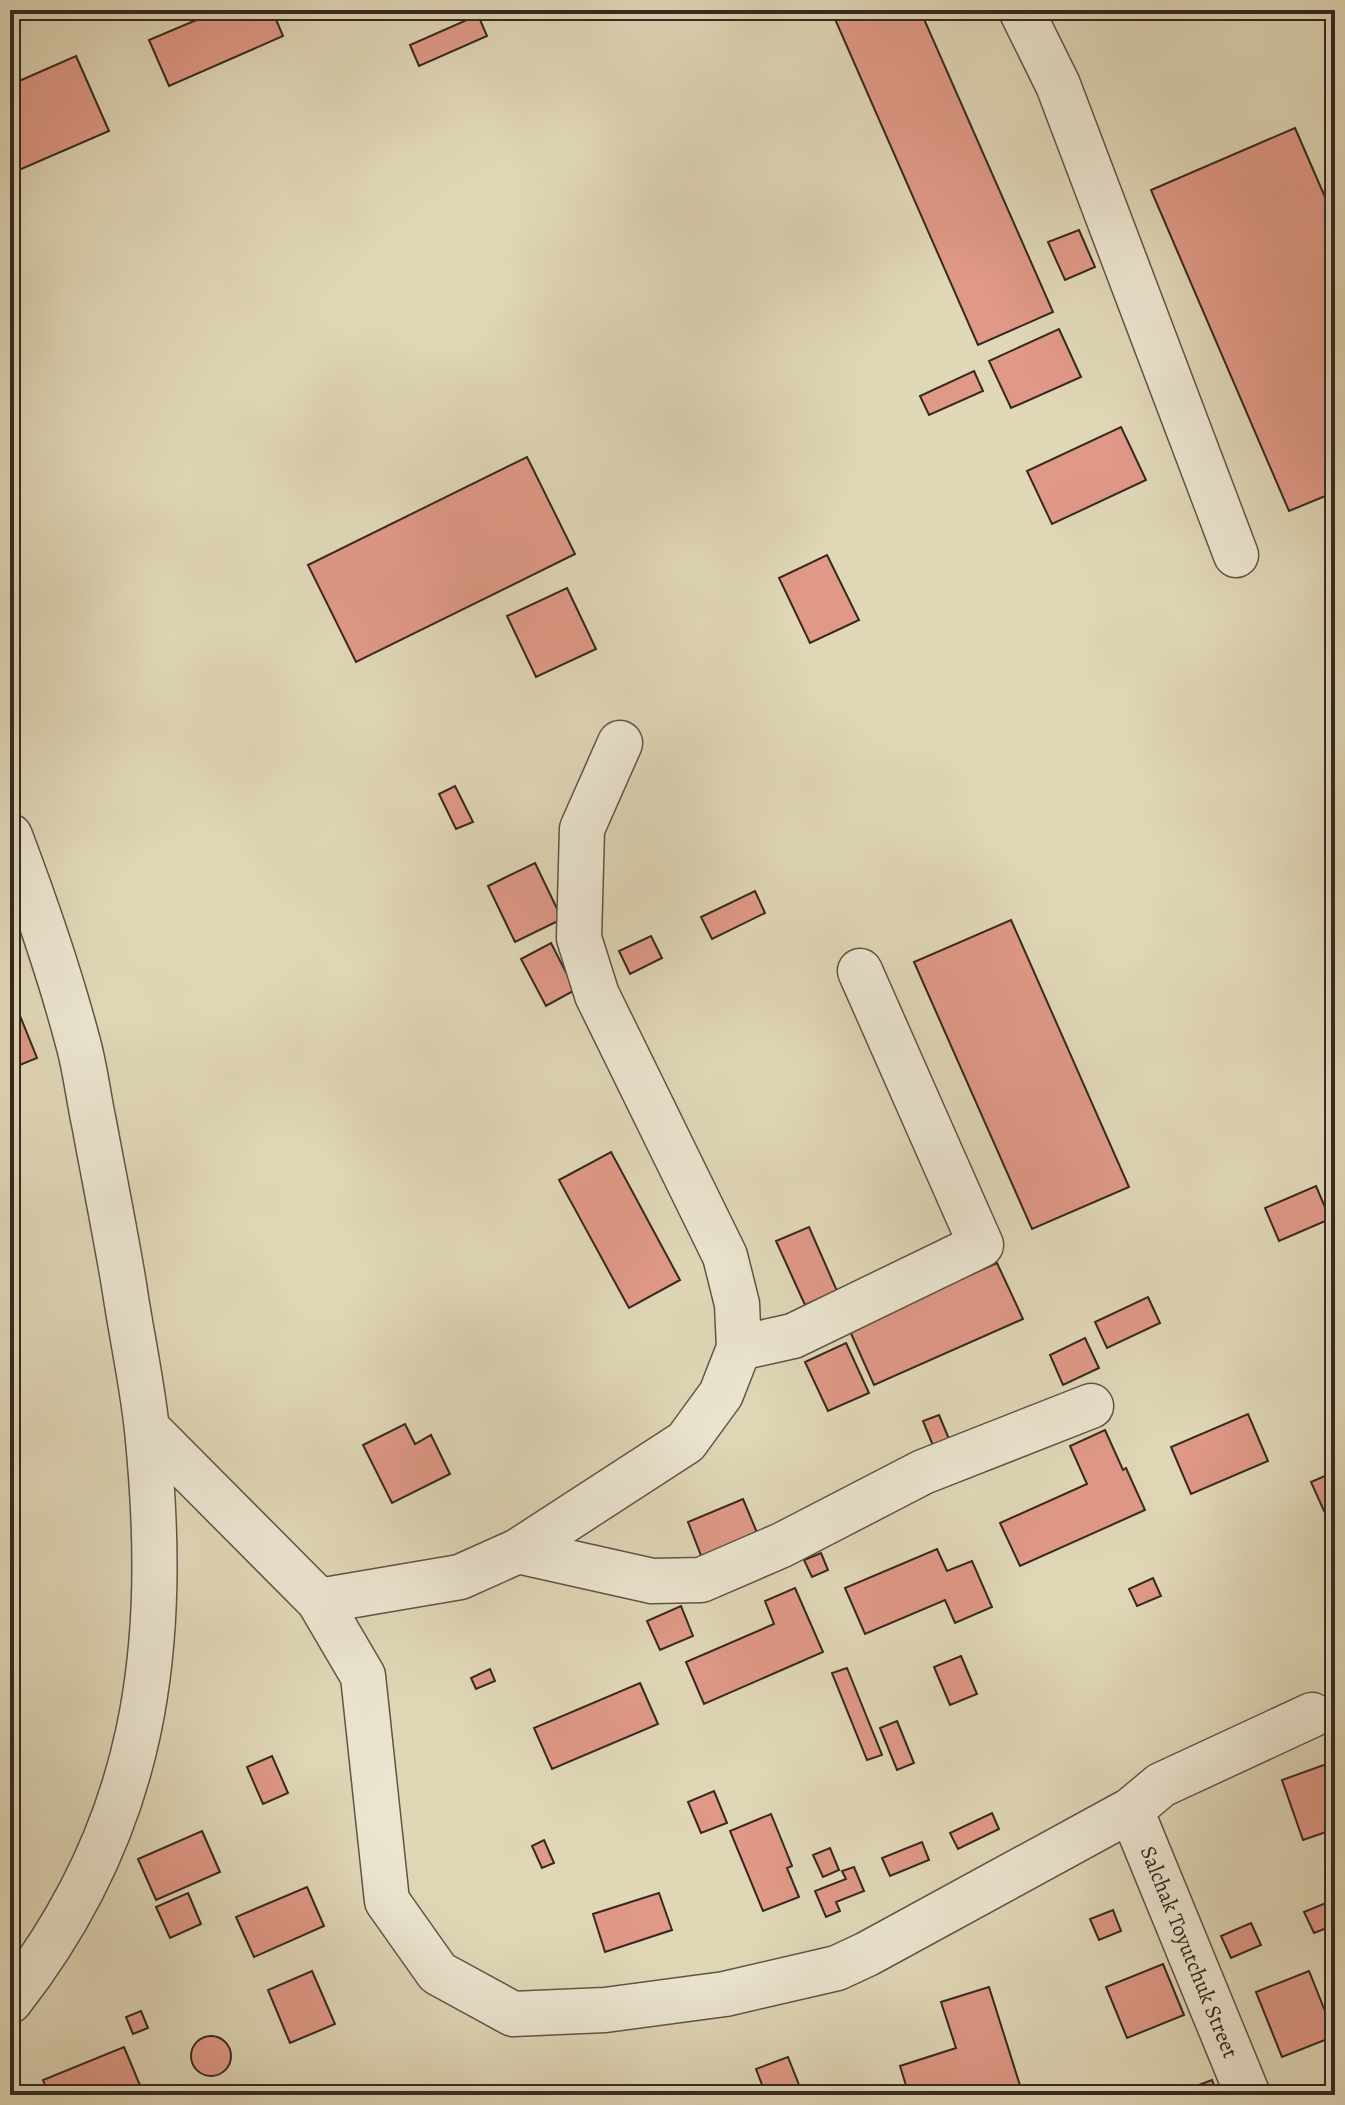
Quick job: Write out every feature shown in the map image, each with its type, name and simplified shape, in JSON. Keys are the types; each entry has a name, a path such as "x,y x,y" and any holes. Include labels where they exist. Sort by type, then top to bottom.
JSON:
{"street":[{"path":"1021,10 1058,85 1236,555"},
{"path":"319,1601 460,1577 518,1551 686,1442 721,1394 739,1348 737,1304 725,1256 597,995 579,938 582,829 620,743"},
{"path":"10,836 78,1040 147,1428 155,1588 143,1711 129,1772 111,1828 84,1888 53,1941 10,2001"},
{"path":"739,1348 793,1336 981,1245 860,971"},
{"path":"518,1551 652,1581 701,1580 782,1545 923,1472 1091,1406"},
{"path":"147,1428 319,1601 363,1676 387,1901 438,1973 513,2014 605,2010 725,1994 837,1968 1131,1810 1161,1785 1312,1715"},
{"name":"Salchak Toyutchuk Street","path":"1131,1810 1248,2095"}],"building":[{"path":"220,10 272,10 283,36 169,86 149,40"},
{"path":"831,10 920,10 1053,312 978,345"},
{"path":"478,15 487,36 419,66 410,45"},
{"path":"76,56 109,131 12,173 10,85"},
{"path":"1295,128 1335,220 1335,492 1289,511 1151,190"},
{"path":"1079,230 1095,267 1065,280 1048,242"},
{"path":"1059,329 1081,377 1011,408 989,361"},
{"path":"974,371 983,391 929,415 920,396"},
{"path":"1121,427 1146,480 1052,524 1027,471"},
{"path":"527,457 575,554 356,662 308,565"},
{"path":"827,555 859,620 810,643 779,578"},
{"path":"567,588 596,649 536,677 507,616"},
{"path":"455,786 473,822 456,829 439,794"},
{"path":"535,863 562,919 515,942 488,886"},
{"path":"755,891 765,913 712,939 701,917"},
{"path":"1011,920 1129,1187 1032,1229 914,962"},
{"path":"651,936 662,958 630,974 619,951"},
{"path":"551,943 575,990 546,1006 521,959"},
{"path":"10,991 37,1058 10,1069"},
{"path":"611,1152 680,1280 629,1308 559,1180"},
{"path":"1316,1186 1330,1219 1279,1241 1265,1208"},
{"path":"809,1227 837,1291 805,1305 776,1241"},
{"path":"997,1263 1023,1319 874,1385 849,1329"},
{"path":"1148,1297 1160,1323 1107,1348 1095,1322"},
{"path":"1085,1338 1099,1368 1063,1385 1050,1355"},
{"path":"846,1343 869,1393 828,1411 805,1362"},
{"path":"1248,1414 1268,1461 1191,1494 1171,1447"},
{"path":"939,1415 952,1446 936,1453 923,1421"},
{"path":"405,1424 415,1444 431,1435 450,1474 392,1503 363,1445"},
{"path":"1105,1430 1145,1510 1020,1566 1000,1523 1087,1484 1070,1446"},
{"path":"1327,1475 1335,1492 1335,1506 1324,1511 1311,1482"},
{"path":"743,1499 758,1535 702,1558 688,1522"},
{"path":"937,1549 947,1571 972,1561 992,1607 955,1623 945,1600 865,1634 845,1588"},
{"path":"821,1553 828,1570 812,1577 804,1560"},
{"path":"1153,1578 1161,1596 1137,1606 1129,1589"},
{"path":"795,1588 823,1652 704,1704 686,1662 774,1624 765,1601"},
{"path":"681,1606 693,1636 660,1650 647,1621"},
{"path":"961,1656 977,1694 950,1705 934,1667"},
{"path":"847,1668 882,1755 867,1760 832,1673"},
{"path":"490,1669 495,1681 476,1689 471,1678"},
{"path":"640,1683 658,1724 552,1769 534,1728"},
{"path":"897,1721 914,1763 897,1770 880,1728"},
{"path":"272,1756 288,1793 263,1804 247,1767"},
{"path":"1332,1762 1335,1770 1335,1829 1303,1840 1282,1780"},
{"path":"714,1791 727,1823 701,1833 688,1802"},
{"path":"992,1813 999,1829 958,1849 950,1833"},
{"path":"771,1814 792,1866 787,1868 799,1897 763,1911 730,1831"},
{"path":"202,1831 220,1872 156,1900 138,1859"},
{"path":"544,1840 554,1863 542,1868 532,1846"},
{"path":"922,1842 929,1860 890,1876 882,1858"},
{"path":"830,1848 839,1870 823,1877 813,1855"},
{"path":"854,1867 864,1891 836,1902 840,1911 826,1917 815,1891 846,1879 842,1871"},
{"path":"307,1887 324,1926 254,1957 236,1917"},
{"path":"188,1893 201,1924 170,1938 156,1907"},
{"path":"659,1893 672,1930 605,1952 593,1914"},
{"path":"1328,1902 1335,1925 1314,1933 1304,1912"},
{"path":"1113,1910 1121,1931 1099,1940 1090,1919"},
{"path":"1251,1923 1261,1945 1231,1958 1221,1936"},
{"path":"1163,1964 1184,2015 1127,2038 1106,1987"},
{"path":"312,1971 335,2024 290,2043 268,1990"},
{"path":"1309,1971 1335,2036 1282,2057 1256,1992"},
{"path":"989,1987 1023,2095 909,2095 900,2066 956,2048 941,2002"},
{"path":"141,2011 148,2028 133,2034 126,2017"},
{"path":"211,2036 225,2042 231,2056 225,2070 211,2076 197,2070 191,2056 197,2042"},
{"path":"124,2047 144,2095 49,2095 43,2080"},
{"path":"788,2057 803,2095 766,2095 756,2069"},
{"path":"1212,2080 1218,2095 1172,2095"}]}
